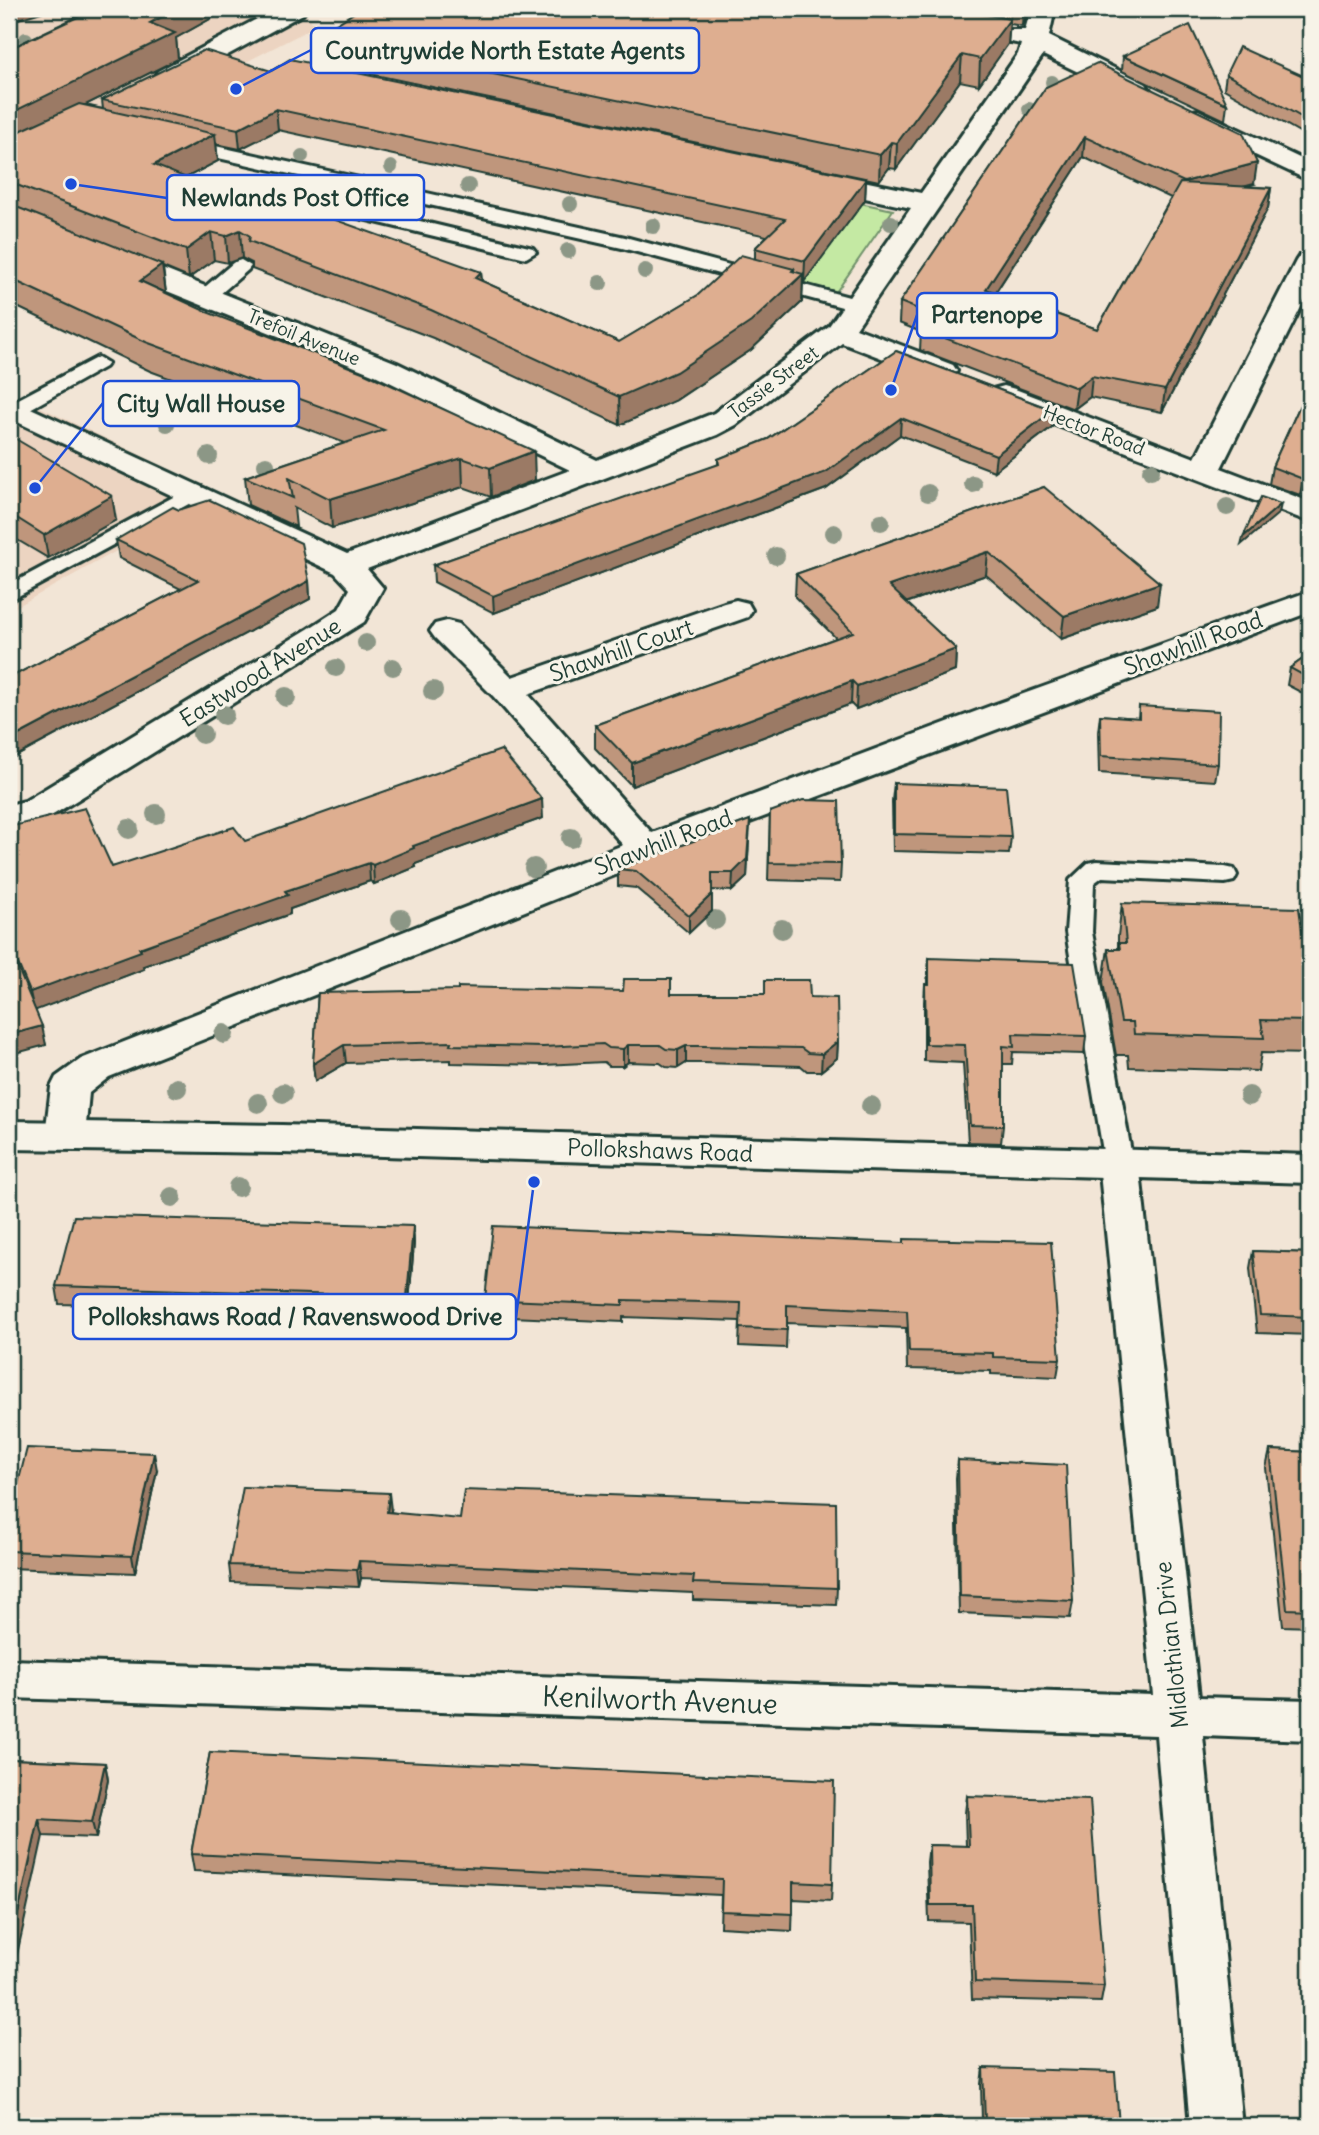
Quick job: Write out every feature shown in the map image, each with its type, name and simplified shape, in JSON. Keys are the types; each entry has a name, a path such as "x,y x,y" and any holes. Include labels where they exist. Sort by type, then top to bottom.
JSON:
{"street":[{"path":"141,90 294,9"},
{"name":"Tassie Street","path":"346,566 706,429 725,419 839,332 1031,54 1043,9"},
{"path":"984,30 1036,39 1062,55 1310,173"},
{"path":"793,175 929,204"},
{"name":"Trefoil Avenue","path":"94,252 386,369 594,470"},
{"path":"1204,471 1310,261"},
{"name":"Hector Road","path":"839,332 1310,513"},
{"name":"Eastwood Avenue","path":"11,408 346,566 367,588 352,615 23,813"},
{"name":"Shawhill Road","path":"65,1135 70,1087 96,1068 645,848 1098,677 1310,601"},
{"name":"Shawhill Court","path":"506,690 736,610"},
{"path":"447,631 506,690 645,848"},
{"name":"Pollokshaws Road","path":"9,1135 1310,1169"},
{"name":"Midlothian Drive","path":"1119,1163 1178,1716 1216,2126"},
{"name":"Kenilworth Avenue","path":"9,1679 1310,1720"}],"lane":[{"path":"169,141 625,243 857,305"},
{"path":"261,189 526,252"},
{"path":"301,217 318,202"},
{"path":"205,297 241,266"},
{"path":"11,408 98,363"},
{"path":"9,594 190,494"},
{"path":"1119,1163 1079,932 1082,880 1097,869 1225,875"}],"shaded area":[{"path":"39,9 300,9 316,26 9,184 9,22"},
{"path":"9,392 213,490 145,535 9,611"}],"green space":[{"path":"817,194 893,210 834,295 751,273 780,239 828,249 854,214"}],"building":[{"path":"92,9 177,9 150,23 175,33 9,114 9,49"},
{"path":"360,9 954,9 1010,19 980,59 962,55 897,143 891,142 880,155 316,37"},
{"path":"1190,25 1227,104 1123,56"},
{"path":"1239,47 1310,79 1310,122 1226,74"},
{"path":"204,50 271,71 290,59 866,179 805,261 755,248 785,219 276,109 238,129 102,100"},
{"path":"1097,63 1243,133 1257,163 1184,182 1085,137 986,289 1097,329 1180,183 1271,188 1165,390 1092,376 1077,388 921,329 938,317 900,302 1046,87"},
{"path":"79,104 215,134 154,165 253,205 268,202 273,210 288,210 293,206 308,210 481,272 475,278 619,342 698,295 741,255 794,269 792,271 803,274 751,322 676,372 619,397 431,310 249,241 250,236 240,230 226,236 211,232 186,250 9,182 9,136"},
{"path":"9,204 162,265 140,281 207,312 365,373 534,451 490,468 462,458 330,499 289,478 293,498 245,477 384,430 146,342 9,278"},
{"path":"896,351 1053,410 996,455 901,418 826,472 493,596 433,565 719,464 718,459 768,439"},
{"path":"1310,383 1310,472 1303,479 1272,467"},
{"path":"9,435 112,496 44,535 9,513"},
{"path":"1044,487 1160,583 1064,616 988,552 889,586 956,649 857,686 852,681 632,763 595,725 853,632 796,574"},
{"path":"1261,497 1281,504 1243,537"},
{"path":"210,500 301,543 309,581 9,740 9,678 198,580 116,540 173,507 179,510"},
{"path":"1310,654 1310,679 1290,668"},
{"path":"1139,706 1219,711 1218,764 1101,756 1100,715 1139,718"},
{"path":"501,750 542,799 413,846 414,848 373,865 369,863 285,891 288,895 139,948 141,951 30,992 9,942 9,827 85,808 112,867 234,827 245,841"},
{"path":"894,783 1006,787 1011,837 894,834"},
{"path":"803,800 839,801 841,864 769,863 770,812"},
{"path":"750,820 747,859 733,873 712,873 712,894 689,916 636,871 618,869"},
{"path":"1122,903 1299,908 1303,937 1310,937 1310,1021 1261,1020 1264,1038 1134,1034 1133,1022 1121,1022 1108,949 1120,949 1119,943 1126,943"},
{"path":"929,958 1074,963 1086,1036 1013,1034 1014,1047 1003,1046 1003,1126 970,1125 965,1045 926,1044 925,984 929,984"},
{"path":"14,959 42,1026 9,1035 9,961"},
{"path":"624,979 671,979 671,994 765,994 765,980 809,980 810,997 837,998 838,1041 822,1054 808,1053 801,1048 686,1046 678,1050 666,1049 660,1045 628,1045 623,1049 609,1048 603,1044 543,1047 450,1045 451,1042 344,1045 313,1064 318,993 458,990 458,987 623,991"},
{"path":"74,1216 413,1226 407,1297 56,1286"},
{"path":"493,1226 904,1243 904,1239 1051,1242 1060,1359 993,1357 993,1353 909,1351 907,1311 787,1305 787,1330 740,1328 741,1303 623,1300 623,1305 485,1299"},
{"path":"1253,1251 1310,1253 1310,1317 1260,1315"},
{"path":"27,1448 154,1453 132,1556 9,1551 9,1519"},
{"path":"1270,1450 1310,1452 1310,1610 1287,1609"},
{"path":"958,1460 1066,1465 1073,1601 960,1596"},
{"path":"243,1487 389,1493 387,1512 460,1519 464,1490 836,1503 837,1588 693,1583 694,1576 359,1561 357,1570 229,1565"},
{"path":"210,1752 834,1781 832,1884 793,1882 793,1914 721,1911 722,1879 191,1854"},
{"path":"9,1759 105,1763 92,1822 39,1819 9,1954"},
{"path":"967,1796 1090,1800 1104,1986 975,1982 972,1905 930,1905 929,1845 969,1846"},
{"path":"1306,1826 1310,1826 1310,1863"},
{"path":"983,2068 1115,2072 1119,2126 887,2126 887,2117 985,2121"}],"railway":[{"path":"1289,9 1310,23"}],"place":[{"name":"Countrywide North Estate Agents","path":"236,89"},
{"name":"Newlands Post Office","path":"71,184"},
{"name":"Partenope","path":"891,390"},
{"name":"City Wall House","path":"35,488"},
{"name":"Pollokshaws Road / Ravenswood Drive","path":"534,1182"}]}
